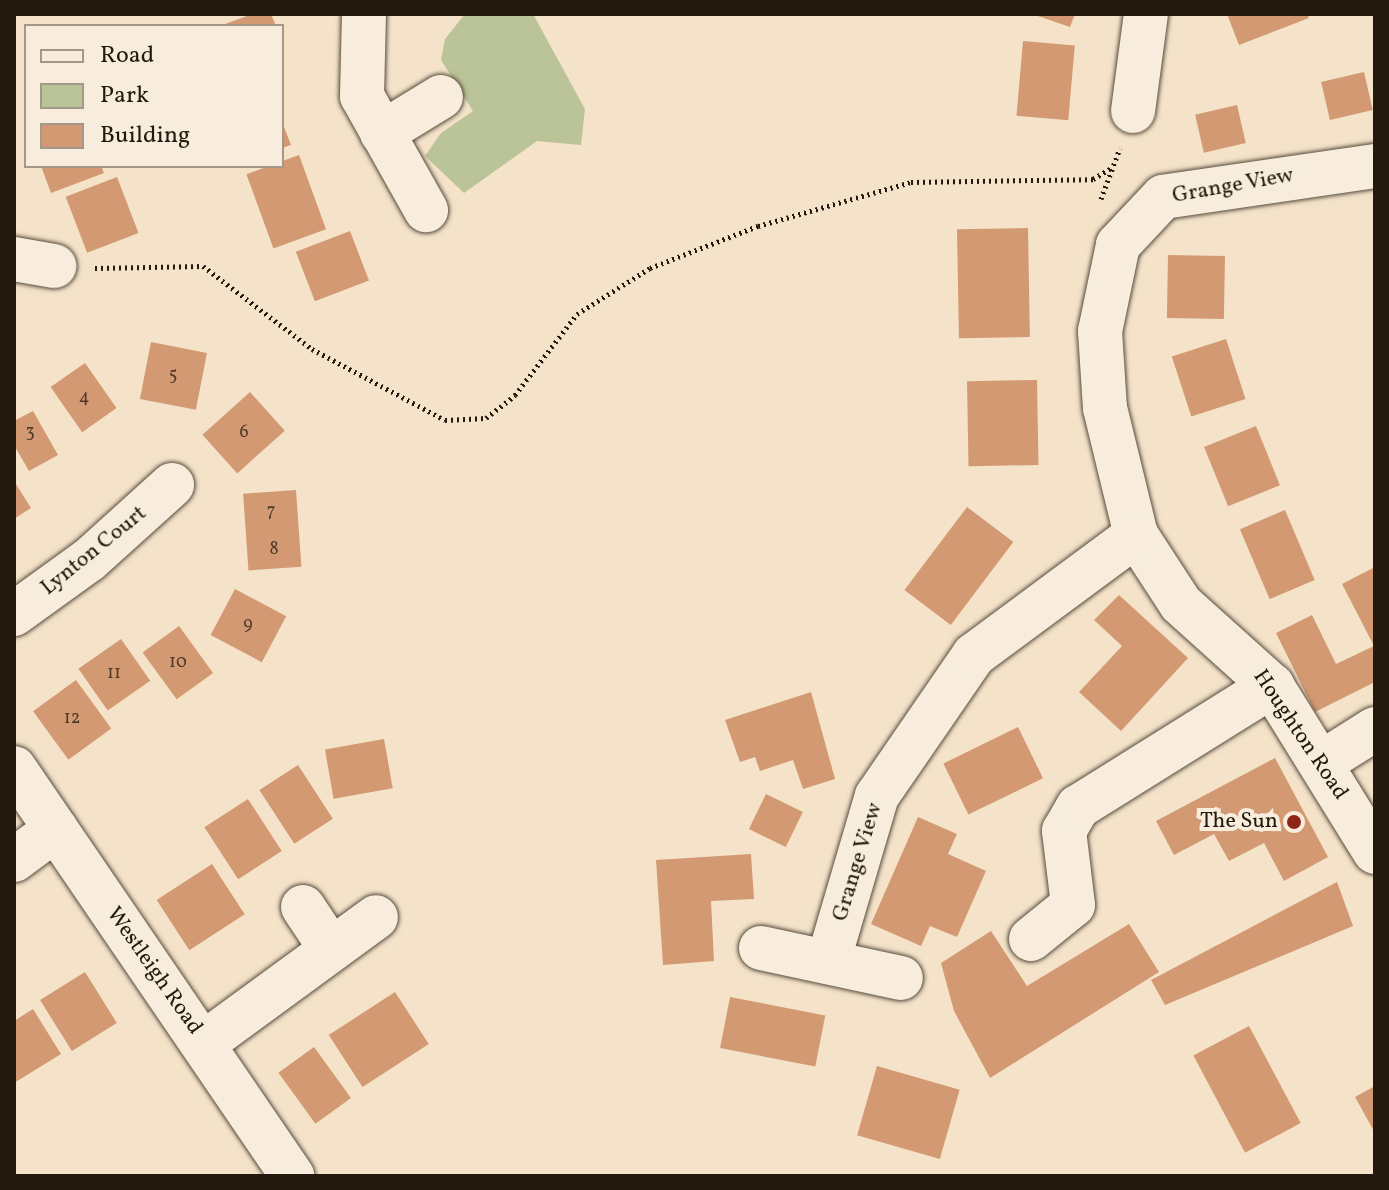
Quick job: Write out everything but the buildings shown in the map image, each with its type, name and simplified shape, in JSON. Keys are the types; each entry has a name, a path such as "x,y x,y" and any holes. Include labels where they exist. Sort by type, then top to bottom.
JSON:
{"street":[{"path":"364,14 362,96 426,210"},
{"path":"1133,111 1146,14"},
{"path":"382,133 441,97"},
{"name":"Grange View","path":"1260,673 1181,604 1136,535 1105,408 1101,344 1118,245 1163,197 1375,166"},
{"name":"Lynton Court","path":"14,614 89,560 172,485"},
{"name":"Grange View","path":"828,962 877,796 974,655 1136,535"},
{"path":"1031,939 1073,905 1064,831 1078,807 1260,673"},
{"name":"Houghton Road","path":"1260,673 1321,763 1375,852"},
{"path":"1321,763 1375,729"},
{"name":"Westleigh Road","path":"14,768 292,1176"},
{"path":"14,860 56,829"},
{"path":"303,907 329,946"},
{"path":"204,1043 329,946 376,917"},
{"path":"761,948 901,978"}],"path":[{"path":"34,263 203,266 352,370 445,420 486,418 515,395 577,314 650,268 758,226 911,182 1093,179 1113,167"}],"green space":[{"path":"465,14 533,14 585,109 581,145 537,141 464,193 425,156 441,133 473,111 441,60 445,39"}],"place":[{"name":"The Sun","path":"1294,822"}]}
